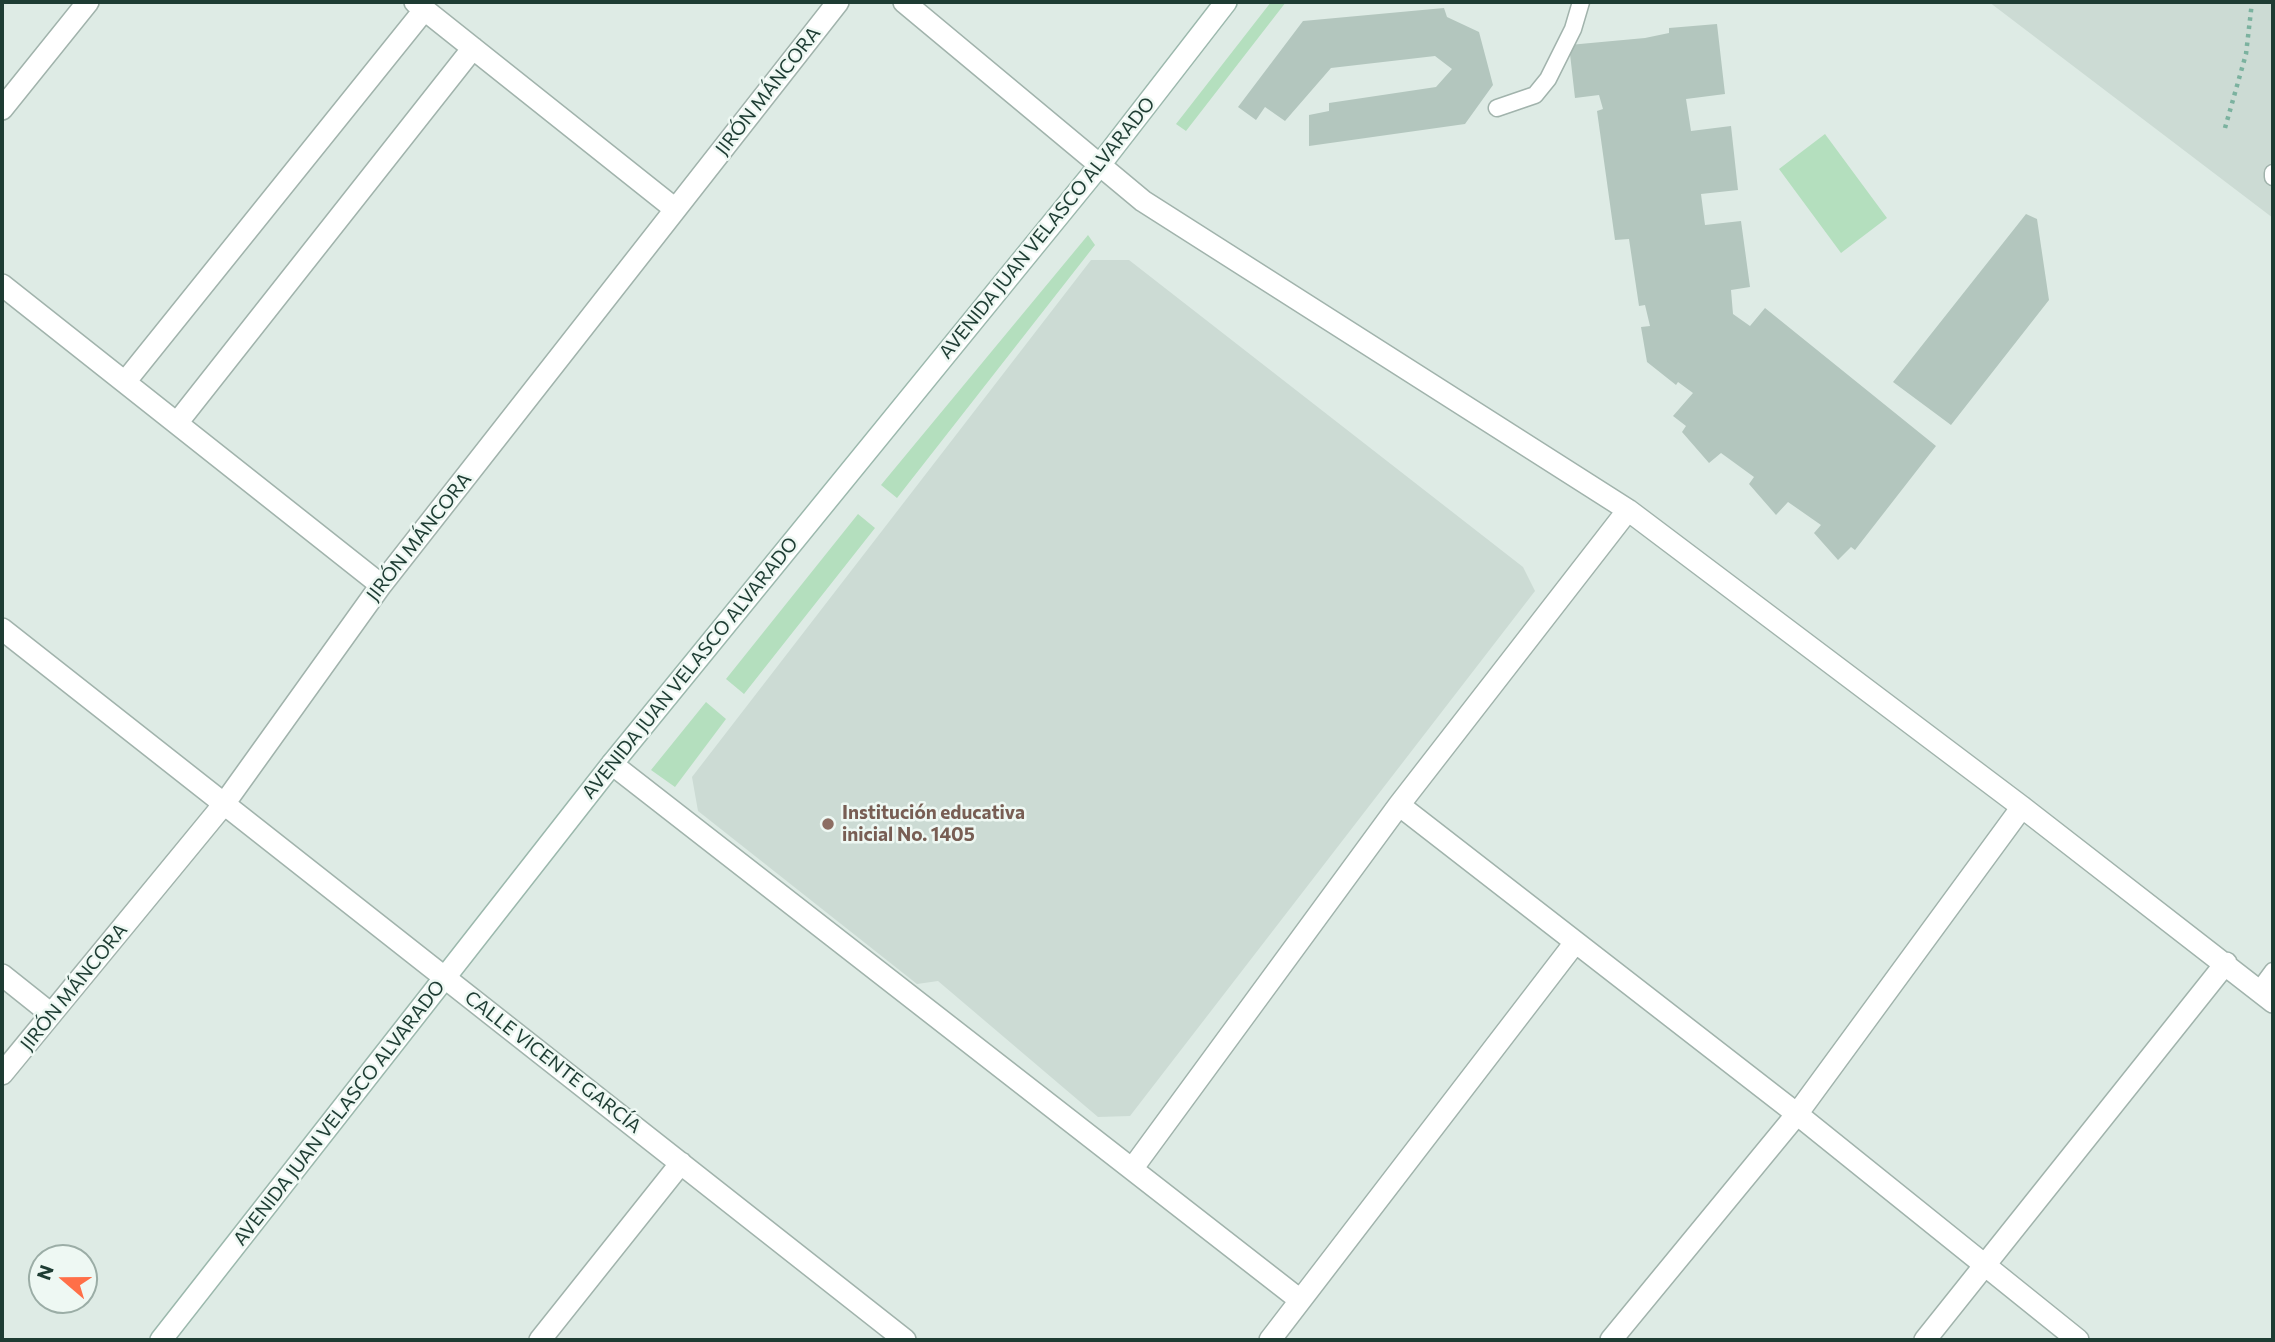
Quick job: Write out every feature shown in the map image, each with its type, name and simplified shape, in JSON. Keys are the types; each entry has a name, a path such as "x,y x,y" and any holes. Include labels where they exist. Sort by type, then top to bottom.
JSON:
{"street":[{"path":"2,109 88,2"},
{"name":"JIRÓN MÁNCORA","path":"2,1074 224,804 381,585 838,2"},
{"path":"904,2 1143,201 1628,510 2022,807 2266,996"},
{"name":"AVENIDA JUAN VELASCO ALVARADO","path":"161,1340 612,764 1099,166 1226,2"},
{"path":"125,382 420,6 675,209"},
{"path":"177,423 472,48"},
{"path":"2,285 381,585"},
{"path":"1132,1169 1399,805 1628,510"},
{"name":"CALLE VICENTE GARCÍA","path":"2,629 905,1340"},
{"path":"612,764 1300,1300"},
{"path":"1399,805 1574,944 1797,1114 2078,1340"},
{"path":"1611,1340 1797,1114 2022,807"},
{"path":"1270,1340 1574,944"},
{"path":"1925,1340 2226,963"},
{"path":"2,975 51,1014"},
{"path":"540,1340 681,1163"}],"lane":[{"path":"1497,108 1535,95 1548,79 1573,29 1581,2"},
{"path":"2266,996 2273,971"}],"path":[{"path":"2225,128 2246,54 2252,2"}],"shaded area":[{"path":"1989,2 2273,2 2273,218"},
{"path":"1091,260 1129,260 1523,567 1535,591 1130,1116 1098,1117 938,981 917,984 698,811 692,777"}],"green space":[{"path":"1271,2 1286,2 1186,131 1176,124"},
{"path":"1825,134 1887,218 1841,253 1779,169"},
{"path":"1088,235 1095,245 897,498 881,485"},
{"path":"858,514 875,528 744,694 726,679"},
{"path":"706,702 726,719 675,787 651,770"}],"building":[{"path":"1444,8 1447,17 1479,32 1493,85 1465,124 1309,146 1309,115 1329,111 1329,103 1436,87 1452,69 1435,56 1331,68 1285,121 1265,107 1256,120 1238,107 1303,21"},
{"path":"1717,24 1725,94 1686,99 1691,131 1731,126 1738,190 1701,194 1705,225 1741,221 1750,287 1731,290 1733,314 1750,326 1765,308 1936,446 1855,550 1851,547 1838,560 1814,533 1821,525 1788,502 1776,515 1749,484 1754,477 1721,453 1709,463 1682,432 1686,426 1673,416 1693,393 1678,382 1676,385 1647,362 1641,327 1650,326 1645,305 1639,306 1629,239 1615,240 1597,111 1603,109 1599,95 1575,98 1569,45 1645,38 1669,33 1669,28"},
{"path":"2026,214 2037,219 2049,300 1951,425 1893,382"}],"place":[{"name":"Institución educativa inicial No. 1405","path":"828,824"}]}
